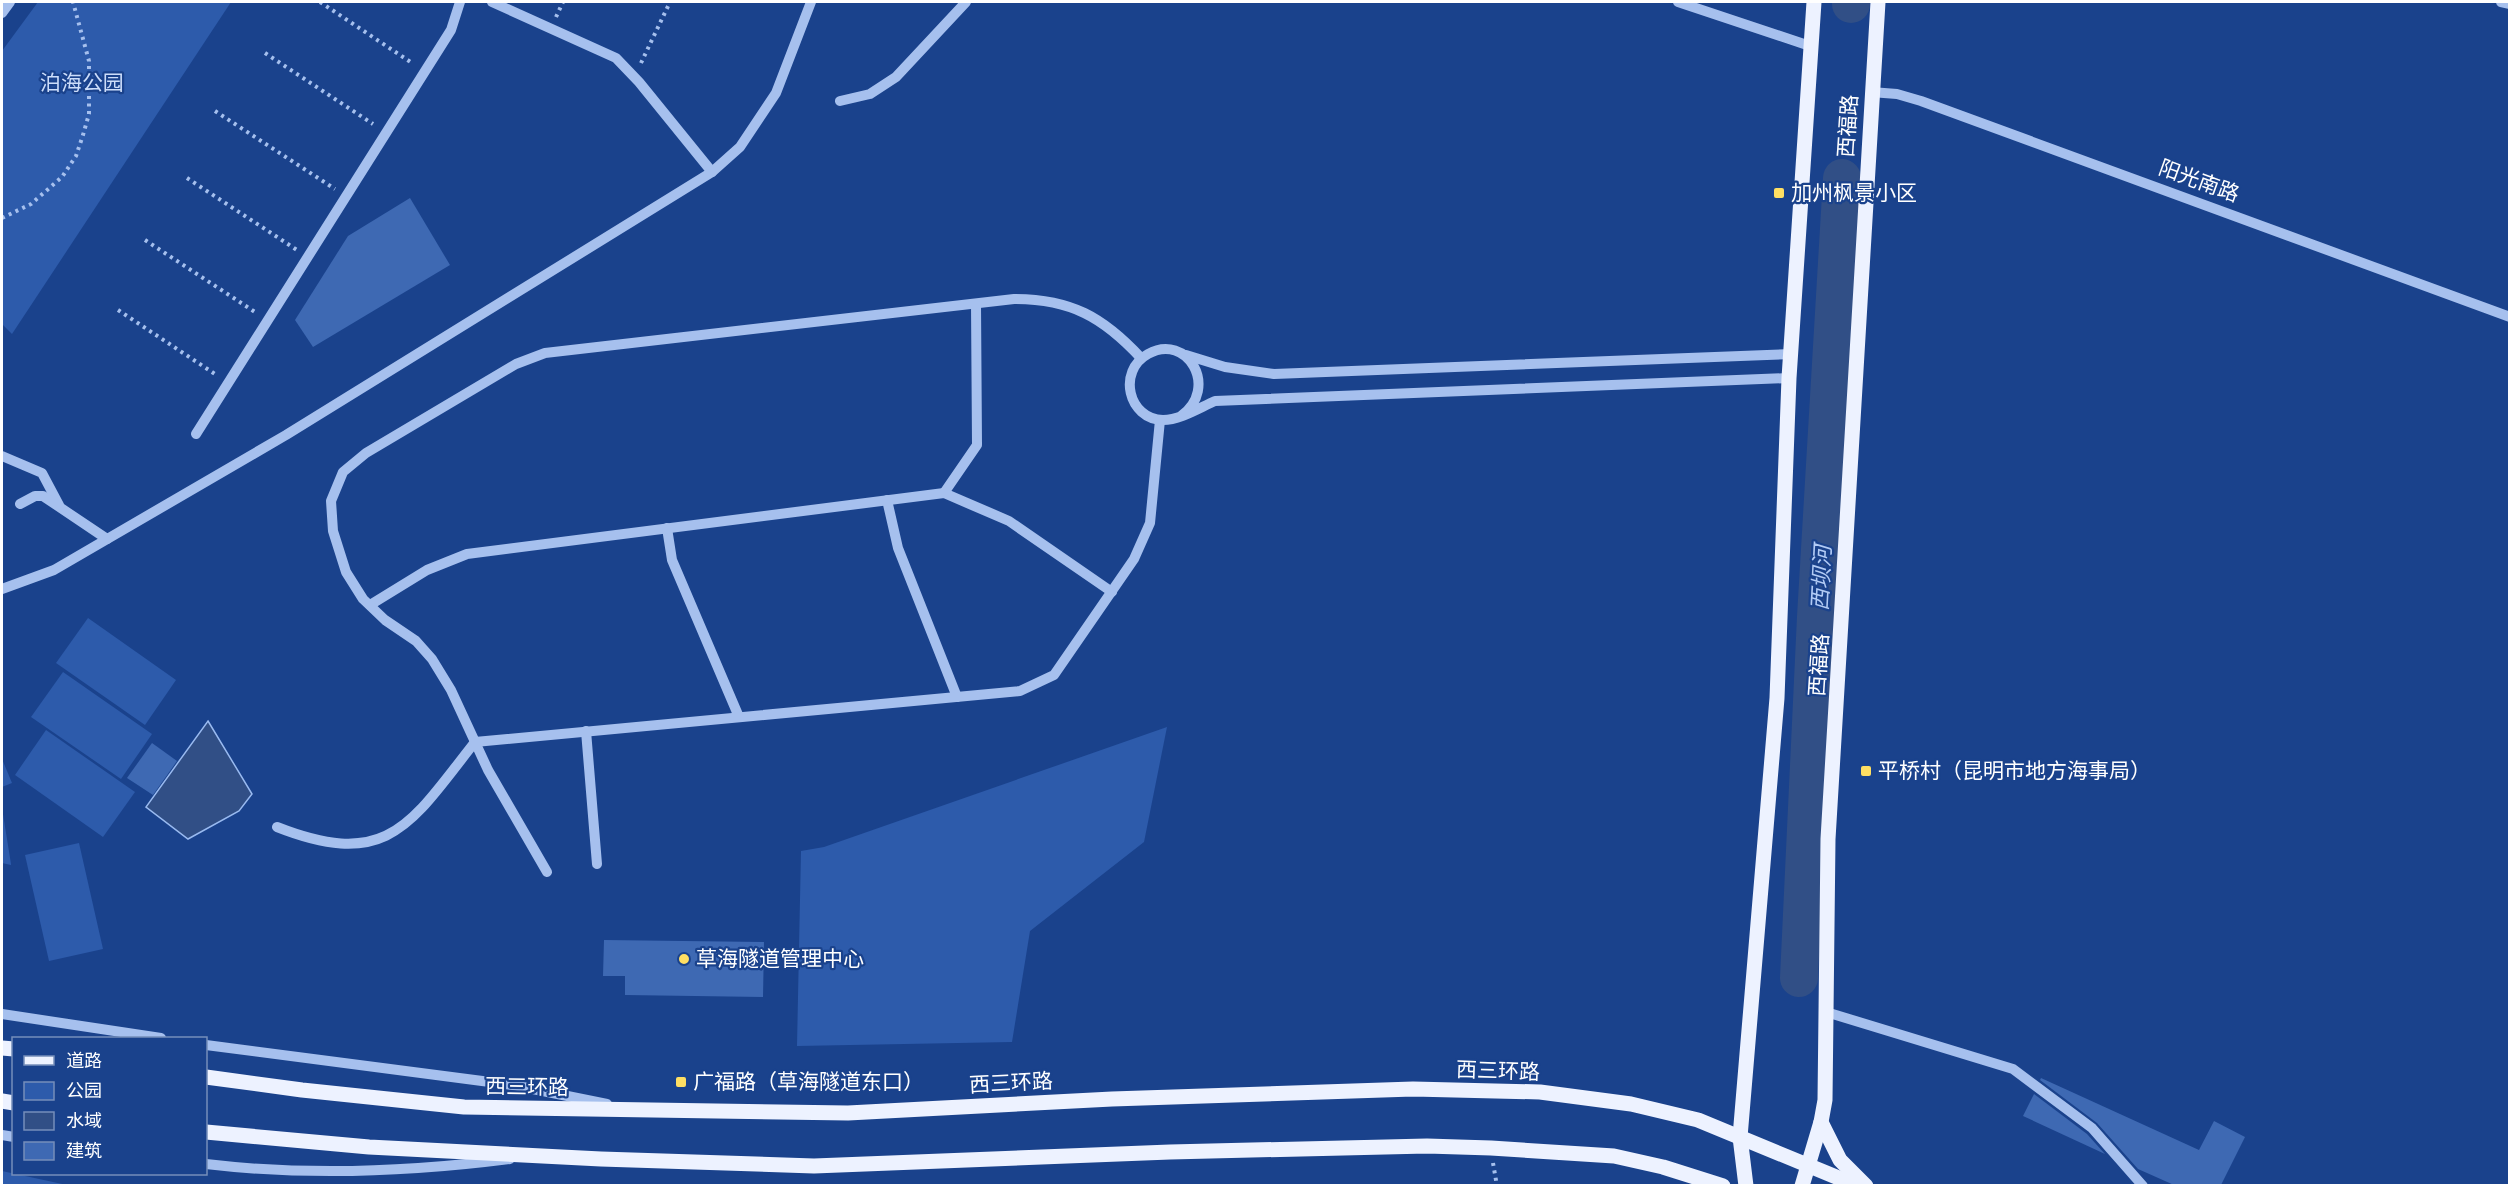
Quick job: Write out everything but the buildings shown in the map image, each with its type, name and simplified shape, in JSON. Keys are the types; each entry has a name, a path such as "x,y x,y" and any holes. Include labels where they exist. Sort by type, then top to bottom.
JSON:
{"main road":[{"name":"西福路","path":"1746,1185 1740,1137 1777,698 1789,378 1814,2"},
{"name":"西福路","path":"1802,1185 1821,1122 1825,1100 1828,839 1878,2"},
{"name":"西三环路","path":"207,1077 302,1090 464,1107 848,1113 1124,1098 1413,1089 1517,1091 1630,1104 1698,1120 1858,1185"},
{"path":"1821,1122 1840,1160 1866,1185"},
{"path":"207,1132 369,1147 814,1166 1170,1152 1427,1146 1614,1156 1723,1185"}],"street":[{"path":"2,13 10,2"},
{"path":"196,434 451,30 460,2"},
{"path":"492,2 616,58 712,172"},
{"path":"2,589 54,570 296,429 712,172 740,147 776,93 812,2"},
{"path":"840,102 870,94 896,77 966,2"},
{"path":"1678,2 1810,46"},
{"path":"2501,2 2510,4"},
{"name":"阳光南路","path":"1871,92 1896,94 1921,101 2510,317"},
{"path":"547,872 489,770 452,690 432,659 416,641 385,620 370,605 346,572 333,531 331,501 343,472 366,453 516,364 545,353 976,304 1044,299 1074,307 1100,321 1124,340 1141,358"},
{"path":"944,493 977,445 976,304"},
{"path":"1789,378 1215,401 1181,416 1160,420 1141,412 1130,394 1130,375 1141,358 1158,350 1177,352 1225,367 1274,374 1792,354"},
{"path":"1177,352 1193,364 1200,383 1195,402 1181,416"},
{"path":"277,827 306,838 337,845 367,844 395,831 420,811 475,742 1020,691 1054,675 1134,559 1150,524 1160,420"},
{"path":"2,456 42,473 59,505"},
{"path":"370,605 428,570 467,554 944,493 1009,521 1112,592"},
{"path":"20,504 35,496 43,496 107,539"},
{"path":"887,500 898,548 957,697"},
{"path":"667,528 672,560 739,717"},
{"path":"586,731 597,864"},
{"path":"1826,1012 2013,1069 2092,1128 2143,1185"},
{"path":"2,1014 154,1037"},
{"path":"207,1045 513,1085 637,1110"},
{"path":"207,1164 261,1171 426,1170 538,1156"}],"path":[{"path":"2,219 31,204 62,177 76,156 84,135 89,114 89,61 73,2"},
{"path":"320,2 425,72"},
{"path":"634,77 670,2"},
{"path":"265,53 386,133"},
{"path":"215,111 346,196"},
{"path":"187,178 308,257"},
{"path":"145,240 268,320"},
{"path":"118,310 229,383"}],"green space":[{"name":"泊海公园","path":"38,2 231,2 12,334 2,324 2,51"},
{"path":"88,618 176,680 145,725 56,663"},
{"path":"63,672 152,734 121,779 31,717"},
{"path":"1167,727 1144,842 1030,931 1012,1042 797,1046 801,851 824,847"},
{"path":"46,730 135,792 103,837 15,775"},
{"path":"2,759 12,783 2,787"},
{"path":"2,808 11,864 11,865 2,863"},
{"path":"79,843 103,949 49,961 25,855"},
{"path":"2,1171 12,1175 67,1185 2,1185"}],"water":[{"path":"208,721 252,794 239,811 188,839 146,807"}],"waterway":[{"name":"西坝河","path":"1799,978 1816,617 1842,178"}],"place":[{"name":"加州枫景小区","path":"1779,193"},
{"name":"平桥村（昆明市地方海事局）","path":"1866,771"},
{"name":"草海隧道管理中心","path":"684,959"},
{"name":"广福路（草海隧道东口）","path":"681,1082"}]}
